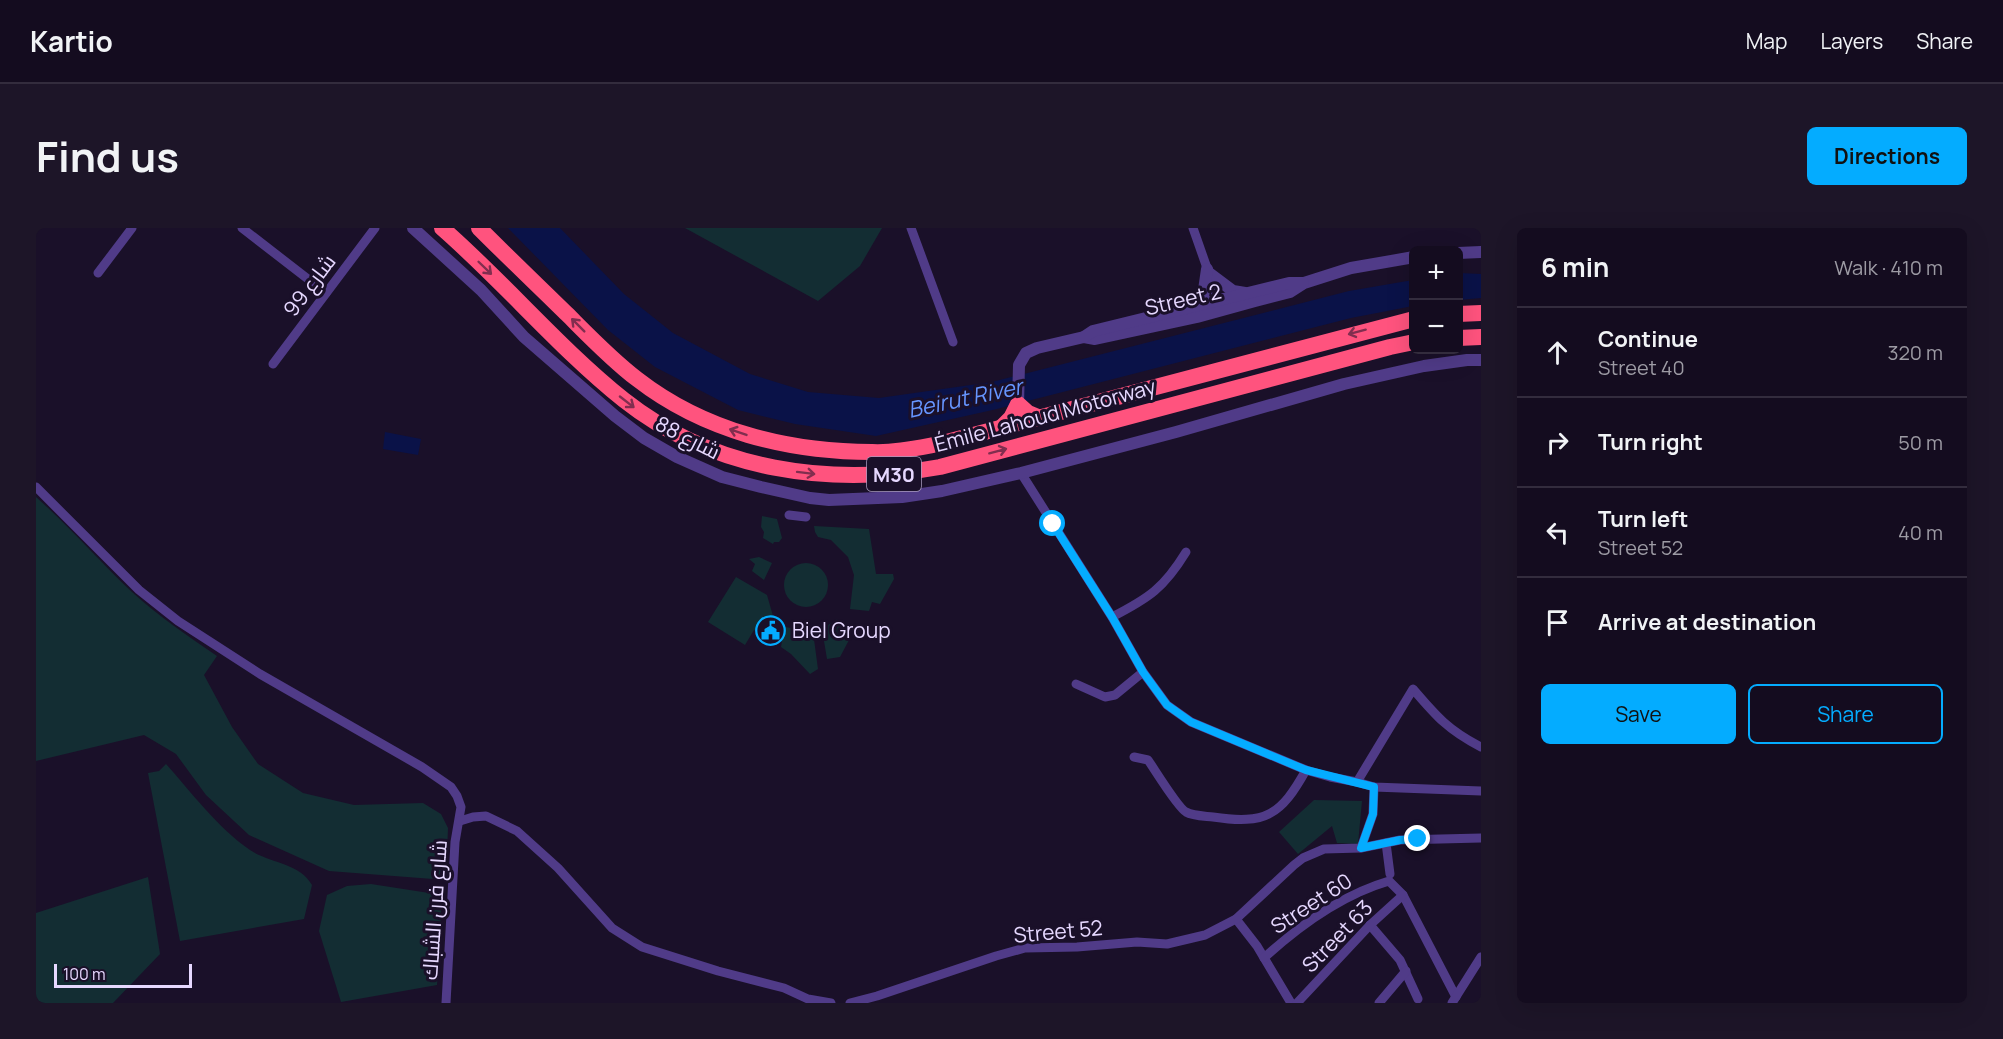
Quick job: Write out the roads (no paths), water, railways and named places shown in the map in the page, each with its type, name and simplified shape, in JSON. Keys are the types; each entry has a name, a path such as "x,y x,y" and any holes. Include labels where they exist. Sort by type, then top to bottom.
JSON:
{"highway":[{"name":"Émile Lahoud Motorway","path":"442,228 595,376 642,413 712,449 760,465 807,473 872,476 940,467 1409,343"},
{"name":"Émile Lahoud Motorway","path":"479,228 606,353 637,379 674,404 745,435 788,446 811,449 873,453 939,444 1409,320"},
{"path":"1463,314 1481,313"},
{"path":"1463,338 1481,337"},
{"path":"1000,429 1011,418 1018,404 1028,413 1040,418"}],"street":[{"path":"98,273 132,228"},
{"name":"شارع 99","path":"273,364 375,228"},
{"name":"شارع 88","path":"413,228 481,290 524,337 615,416 644,438 677,458 722,477 810,498 829,500 902,497 942,491 1021,473 1176,432 1344,384 1424,366 1481,360"},
{"path":"910,228 953,342"},
{"path":"1193,228 1220,305 1290,292 1304,283 1351,268 1409,258"},
{"path":"246,229 326,293"},
{"path":"1463,253 1481,252"},
{"path":"1208,271 1233,291 1252,293"},
{"path":"1195,307 1203,297 1208,271"},
{"name":"Street 2","path":"1084,337 1098,339 1220,305 1252,293 1289,283 1304,283"},
{"name":"Street 2","path":"1018,404 1018,372 1021,359 1031,350 1084,337 1093,331 1195,307 1220,305"},
{"path":"1021,473 1112,617 1143,672 1167,705 1191,722 1306,770 1330,777 1374,787 1481,791"},
{"path":"36,487 58,512 139,590 178,621 260,674 441,780 457,796 461,807 460,821 486,816 518,831 558,868 612,928 642,947 718,971 783,988 808,999 831,1003"},
{"path":"789,515 806,517"},
{"path":"1112,617 1154,593 1172,575 1186,552"},
{"path":"1076,684 1105,697 1115,695 1143,672"},
{"path":"1357,782 1413,689 1442,722 1481,747"},
{"path":"1134,757 1148,760 1186,813 1230,819 1252,819 1269,814 1280,807 1291,796 1306,770"},
{"path":"1361,848 1373,814 1374,787"},
{"name":"شارع فرن الشباك","path":"446,1003 455,842 460,821"},
{"name":"Street 52","path":"850,1003 1025,948 1137,942 1167,944 1205,935 1236,919 1304,858 1324,849 1361,848 1400,840 1481,838"},
{"path":"1386,843 1390,874"},
{"name":"Street 60","path":"1264,958 1295,930 1371,886 1389,881 1403,895"},
{"path":"1403,895 1454,1000"},
{"name":"Street 63","path":"1297,1003 1370,925 1403,895"},
{"path":"1236,919 1264,958 1291,1003"},
{"path":"1370,925 1400,960 1418,999"},
{"path":"1454,1000 1481,957"},
{"path":"1378,1003 1406,971"}],"water":[{"name":"Beirut River","path":"508,228 560,228 624,294 673,333 750,374 808,392 879,398 992,382 1349,291 1409,281 1409,307 1351,318 997,409 876,436 795,424 738,410 655,367 608,330"},
{"path":"1463,273 1481,274 1481,298 1463,300"},
{"path":"385,432 421,439 418,455 383,449"}],"place":[{"name":"Biel Group","path":"771,630"}]}
